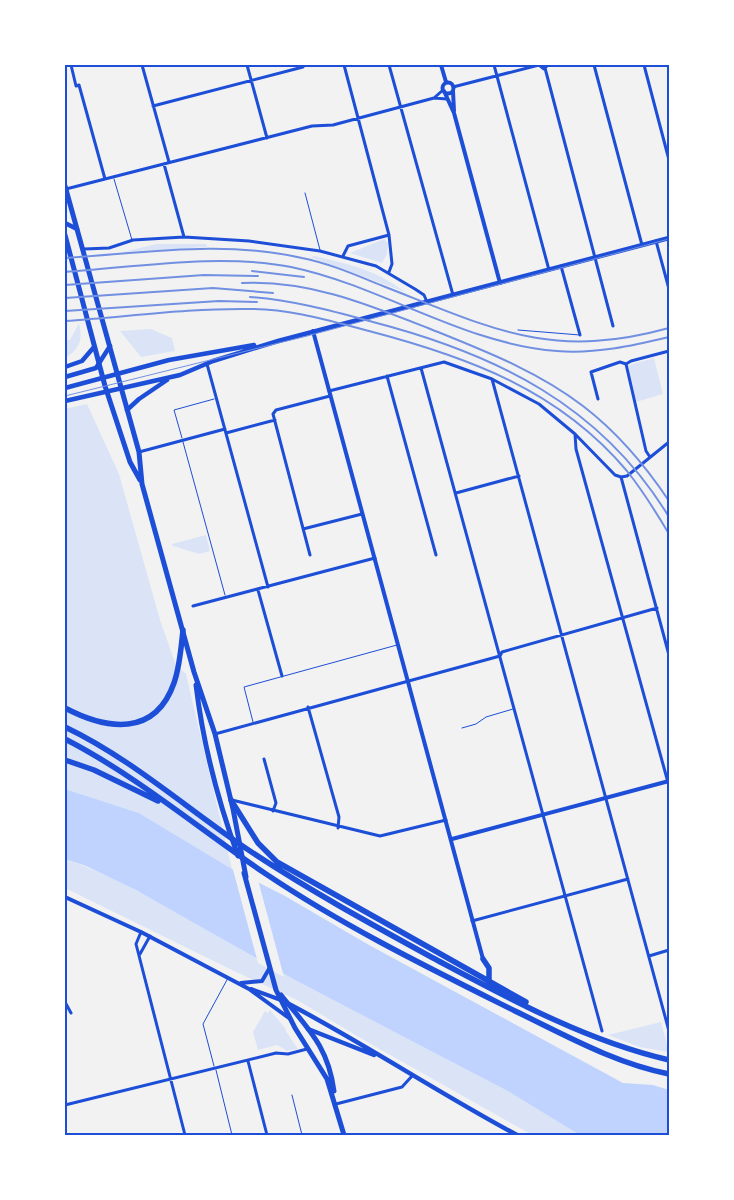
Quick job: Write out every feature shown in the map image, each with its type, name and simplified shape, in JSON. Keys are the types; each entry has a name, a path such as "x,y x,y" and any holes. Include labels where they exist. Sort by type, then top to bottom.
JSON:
{"highway":[{"path":"65,187 84,249 139,452 142,484 182,630 215,734 231,800 243,867"},
{"path":"65,235 102,378 130,462 142,484"},
{"path":"65,708 85,717 109,724 128,725 149,718 165,702 174,683 182,630"},
{"path":"194,672 205,744 224,814 246,877 269,961 270,975 289,1018 324,1073 336,1104"},
{"path":"65,727 134,767 281,872 330,902 534,1010 624,1047 669,1060"},
{"path":"65,739 127,776 299,895 457,982 586,1046 634,1065 669,1074"},
{"path":"65,760 94,770 176,810"},
{"path":"231,800 258,842 277,862 578,1029"},
{"path":"484,960 489,968 489,981"},
{"path":"276,988 308,1029 328,1061 344,1135"},
{"path":"281,1000 288,1004"},
{"path":"289,1018 308,1029"}],"main road":[{"path":"65,223 78,230"},
{"path":"127,410 145,394 175,377 207,364 278,341 669,238"},
{"path":"65,388 176,358 278,341"},
{"path":"65,377 99,365 110,346"},
{"path":"65,367 82,361 94,347"},
{"path":"65,401 175,377"},
{"path":"288,1004 517,1135"},
{"path":"308,1029 387,1061"}],"street":[{"path":"70,65 76,86 79,85 105,178"},
{"path":"142,65 168,162"},
{"path":"248,65 267,138"},
{"path":"344,65 389,235 392,264 389,272"},
{"path":"389,65 453,295"},
{"path":"442,65 446,82 453,88 454,113"},
{"path":"494,65 549,270"},
{"path":"443,91 449,93 453,88 539,65 547,67 594,258 613,326"},
{"path":"594,65 642,245"},
{"path":"644,65 669,160"},
{"path":"153,106 303,67"},
{"path":"446,82 443,86 443,91 454,113 500,283"},
{"path":"434,98 443,91"},
{"path":"65,187 113,177 312,126 333,125 434,98 447,99"},
{"path":"164,164 184,237"},
{"path":"343,256 348,246 389,235"},
{"path":"84,249 109,248 133,240 184,237 238,240 320,251 376,266 389,272 424,295 428,302"},
{"path":"656,241 669,289"},
{"path":"561,266 580,335"},
{"path":"313,331 484,960"},
{"path":"598,399 591,372 620,362 626,364 669,351"},
{"path":"310,555 274,411 388,376 444,362 492,379 539,404 576,434 615,475 620,477 627,476 669,442"},
{"path":"207,364 268,587"},
{"path":"626,364 646,451 650,457"},
{"path":"422,368 602,1031"},
{"path":"388,376 436,555"},
{"path":"492,379 669,1031"},
{"path":"139,452 183,440 275,420"},
{"path":"576,434 576,449 669,786"},
{"path":"456,493 519,476"},
{"path":"620,477 669,654"},
{"path":"304,529 362,514"},
{"path":"193,606 375,558"},
{"path":"258,590 282,676"},
{"path":"215,734 500,656 502,652 656,608"},
{"path":"308,707 338,817 338,828"},
{"path":"264,759 276,803 273,810"},
{"path":"452,839 668,781"},
{"path":"231,800 338,828 386,836 446,820"},
{"path":"472,921 628,879"},
{"path":"65,896 150,936 239,983 289,1018"},
{"path":"141,932 136,944 185,1135"},
{"path":"140,954 150,936"},
{"path":"649,956 669,950"},
{"path":"239,983 260,982 270,975"},
{"path":"249,989 281,1000"},
{"path":"65,1002 71,1013"},
{"path":"65,1105 276,1053 284,1054 309,1049"},
{"path":"248,1061 267,1135"},
{"path":"336,1104 402,1087 412,1076"}],"lane":[{"path":"113,177 133,240"},
{"path":"305,193 320,251"},
{"path":"518,330 580,335"},
{"path":"217,399 174,410 226,598"},
{"path":"253,723 244,687 398,645"},
{"path":"462,728 476,724 486,717 514,709"},
{"path":"229,978 203,1024 232,1135"},
{"path":"292,1095 302,1135"}],"shaded area":[{"path":"384,239 388,243 387,254 382,263 350,253"},
{"path":"156,244 207,244 206,247 123,252"},
{"path":"315,256 373,273 405,292 310,257"},
{"path":"79,323 81,334 79,344 65,358 65,340 70,340"},
{"path":"151,329 172,338 175,351 141,357 120,331"},
{"path":"654,358 663,394 636,402 626,366"},
{"path":"87,404 119,474 160,620 176,665 186,674 232,869 139,813 65,789 65,409"},
{"path":"206,535 210,551 199,554 173,546 172,544"},
{"path":"65,859 94,870 181,914 265,964 475,1072 580,1135 532,1135 297,1000 65,888"},
{"path":"270,1010 286,1029 298,1049 287,1051 277,1045 258,1050 253,1032 265,1011 268,1013"},
{"path":"661,1022 668,1048 667,1052 640,1047 608,1035"}],"water":[{"path":"65,789 139,813 232,869 285,896 369,945 623,1083 653,1085 669,1090 669,1135 580,1135 508,1091 293,979 136,890 86,866 65,859"}],"pier":[{"path":"232,866 258,880 284,977 258,963"},
{"path":"276,890 286,893 453,990 349,933"}],"tram line":[{"path":"65,396 307,336 669,239"}],"railway":[{"path":"65,258 184,249 244,250 273,253 335,267 493,328 525,336 557,340 591,341 628,337 669,328"},
{"path":"65,272 178,262 236,261 264,263 291,267 325,276 489,338 522,346 571,352 627,346 669,337"},
{"path":"252,271 304,277"},
{"path":"65,285 204,275 258,276"},
{"path":"242,283 291,285 360,302 428,328 528,371 583,406 619,438 640,462 669,501"},
{"path":"65,298 213,288 273,293"},
{"path":"250,297 297,303 373,322 462,350 503,368 542,389 578,415 611,444 642,478 669,517"},
{"path":"65,311 219,301 257,302"},
{"path":"65,321 204,310 280,311 325,320 442,352 510,380 542,398 572,419 600,443 627,471 669,534"}]}
